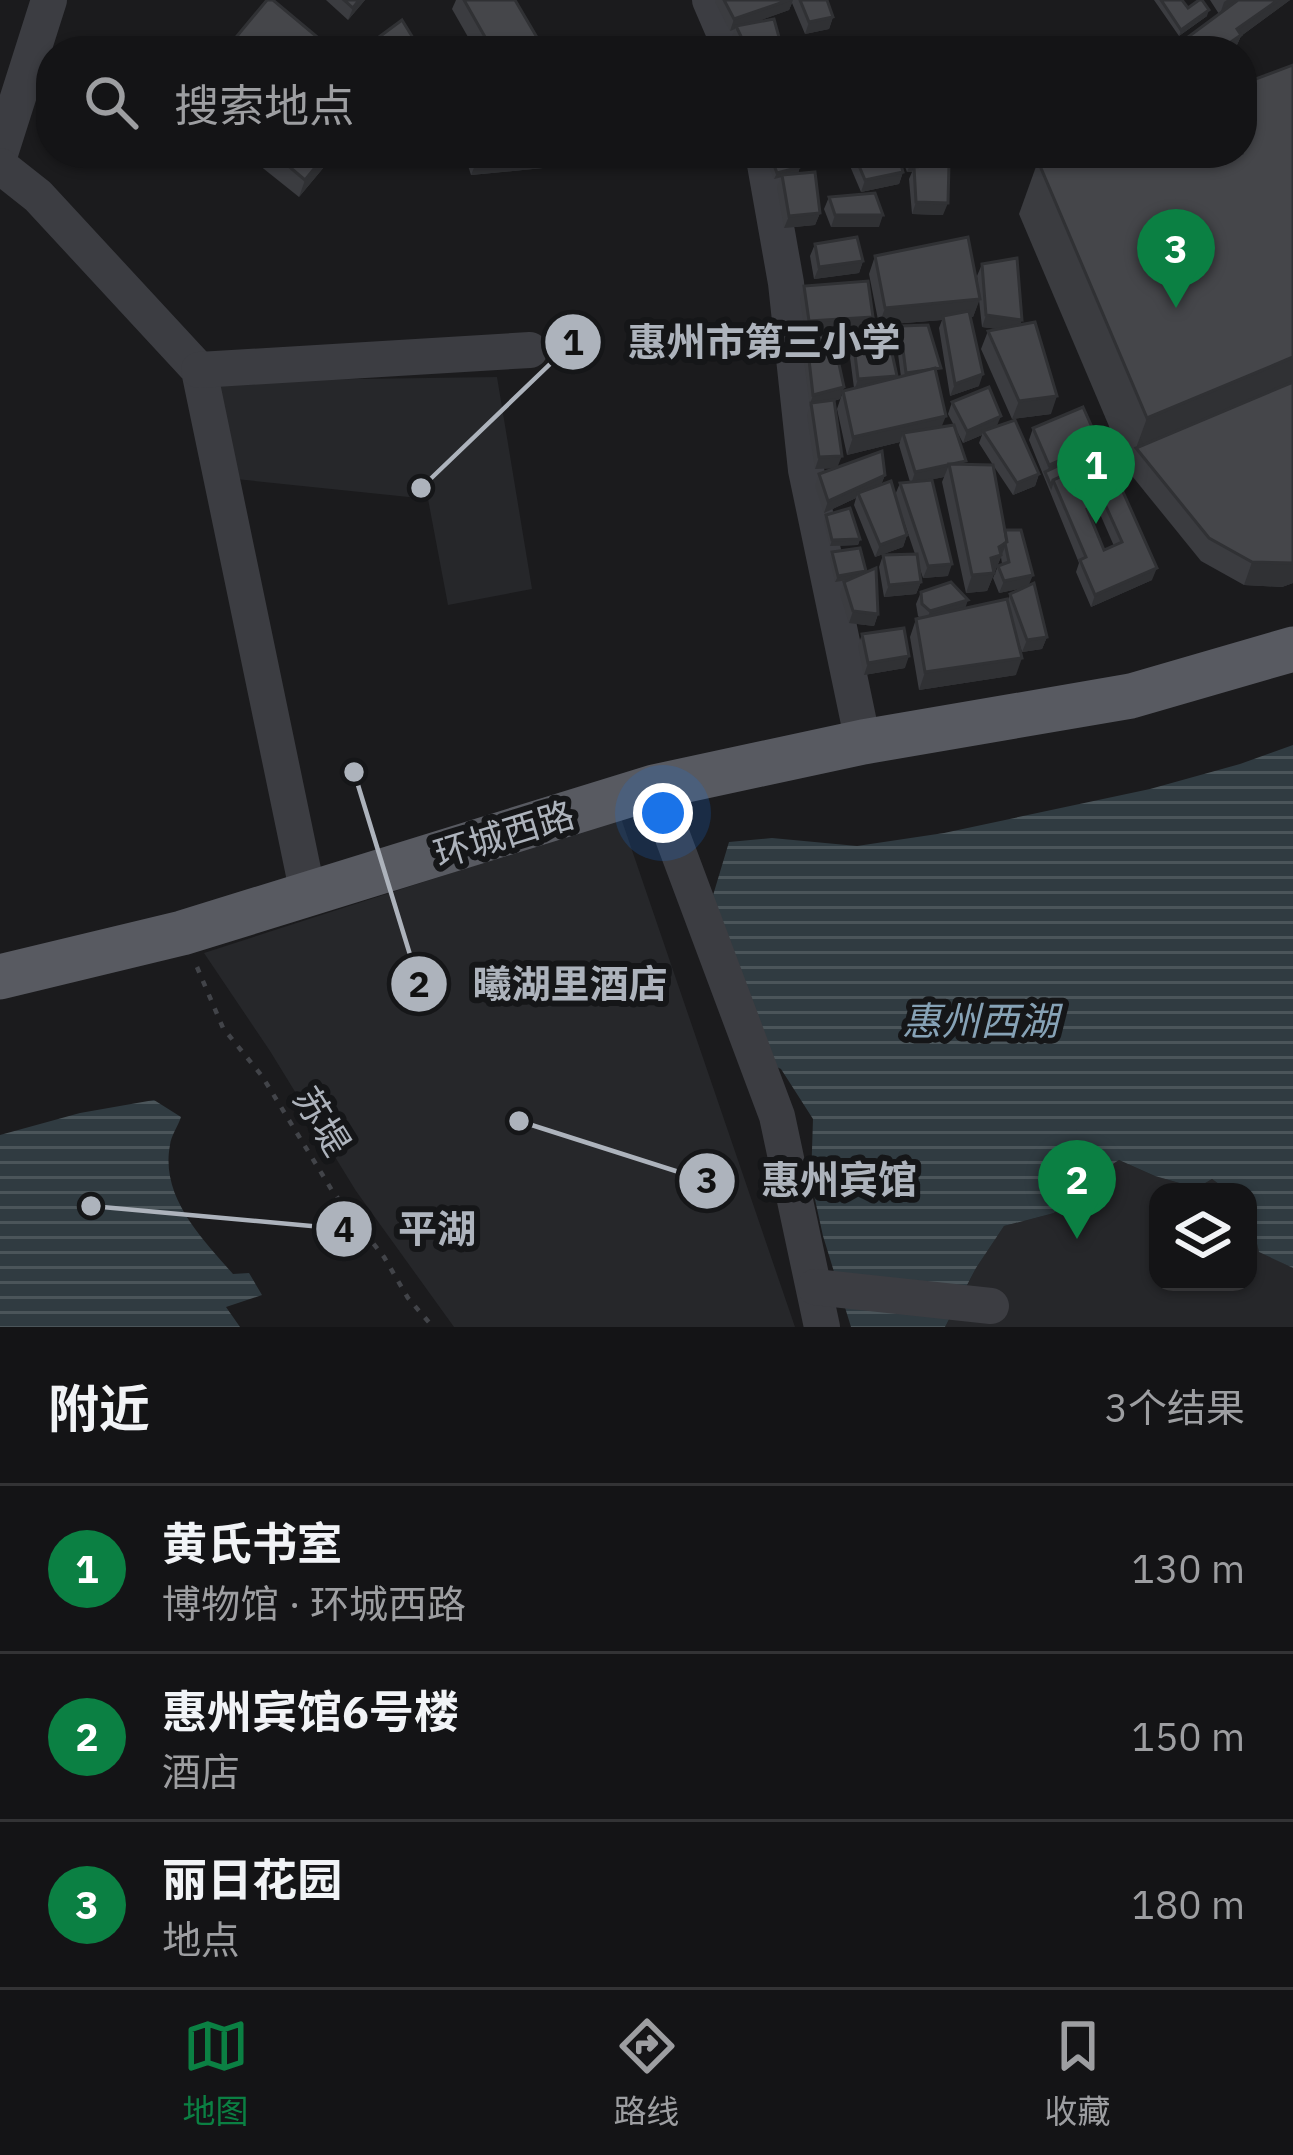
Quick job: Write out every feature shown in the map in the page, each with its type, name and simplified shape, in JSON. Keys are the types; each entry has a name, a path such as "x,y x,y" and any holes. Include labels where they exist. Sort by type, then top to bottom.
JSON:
{"main road":[{"name":"环城西路","path":"0,977 182,933 654,787 862,742 1131,696 1293,649"}],"street":[{"path":"38,36 49,0"},
{"path":"710,0 726,36"},
{"path":"0,154 36,41"},
{"path":"0,166 38,196 199,370 308,894"},
{"path":"767,168 786,284 806,470 862,742"},
{"path":"199,370 530,350"},
{"path":"654,787 777,1116 822,1327"},
{"path":"815,1287 991,1306"}],"path":[{"name":"苏堤","path":"182,933 223,1028 262,1076 334,1192 433,1327"}],"shaded area":[{"path":"497,377 532,589 448,605 428,499 226,478 218,381"},
{"path":"621,818 795,1327 454,1327 356,1191 204,953"},
{"path":"1119,1160 1180,1183 1149,1183 1149,1291 1257,1291 1257,1243 1259,1251 1293,1268 1293,1327 945,1327 1004,1226 1054,1213 1087,1181"}],"water":[{"name":"惠州西湖","path":"1293,745 1293,1268 1259,1252 1257,1183 1212,1179 1180,1183 1119,1160 1087,1181 1054,1213 1004,1226 945,1327 851,1327 811,1181 813,1119 781,1069 756,1057 711,902 729,842 772,838 857,846 944,833 1150,789"},
{"path":"154,1100 181,1117 169,1164 171,1182 186,1216 233,1274 249,1273 262,1295 226,1307 240,1327 0,1327 0,1135 80,1113"}],"building":[{"path":"267,0 273,0 316,36 237,36"},
{"path":"464,0 515,0 536,36 484,36"},
{"path":"724,0 789,0 734,19"},
{"path":"800,0 827,0 833,17 809,22"},
{"path":"1161,0 1182,0 1188,8 1202,0 1209,10 1181,30"},
{"path":"1238,0 1278,0 1237,29 1240,36 1189,36"},
{"path":"774,19 779,36 741,36 736,26"},
{"path":"402,20 412,36 380,36"},
{"path":"1293,65 1293,357 1147,418 1041,168 1257,168 1257,78"},
{"path":"291,168 315,168 305,180"},
{"path":"860,168 902,168 903,172 865,180"},
{"path":"914,168 949,168 948,203 916,202"},
{"path":"815,172 820,213 789,216 782,175"},
{"path":"875,193 883,215 835,215 829,197"},
{"path":"857,237 863,261 819,267 815,244"},
{"path":"968,237 980,299 885,308 875,256"},
{"path":"1017,258 1022,320 986,315 982,264"},
{"path":"868,281 873,317 809,321 804,286"},
{"path":"969,311 983,374 955,384 943,316"},
{"path":"1035,322 1057,396 1019,401 988,331"},
{"path":"928,325 941,368 906,373 900,326"},
{"path":"886,326 897,376 858,379 852,330"},
{"path":"806,333 833,337 844,387 813,395"},
{"path":"935,368 946,416 853,437 843,391"},
{"path":"1293,382 1293,563 1252,562 1209,538 1136,448"},
{"path":"989,387 1001,416 967,431 952,402"},
{"path":"834,400 842,456 819,457 811,403"},
{"path":"1083,407 1099,443 1049,465 1033,428"},
{"path":"1015,420 1039,474 1017,483 983,431"},
{"path":"954,425 966,461 915,472 903,433"},
{"path":"1097,449 1101,459 1086,465 1082,455"},
{"path":"882,451 885,475 828,501 819,474"},
{"path":"1107,456 1157,568 1095,595 1080,560 1086,557 1053,480","holes":["1104,502 1122,542 1104,550 1087,509"]},
{"path":"949,464 993,465 1007,542 999,547 1001,555 991,558 994,573 972,575"},
{"path":"1060,465 1064,475 1051,486 1045,472"},
{"path":"932,480 952,564 928,566 900,483"},
{"path":"891,481 907,535 880,545 858,493"},
{"path":"850,508 860,539 832,540 826,515"},
{"path":"1005,530 1021,530 1033,575 1004,581 998,566 1009,562"},
{"path":"860,548 866,571 838,576 832,552"},
{"path":"917,554 921,582 889,585 883,555"},
{"path":"876,568 878,614 853,611 844,582"},
{"path":"951,582 968,600 930,611 922,604 921,592"},
{"path":"1034,583 1047,637 1027,640 1010,594"},
{"path":"1007,599 1022,658 925,672 916,619"},
{"path":"904,628 909,656 868,663 862,634"}],"place":[{"name":"丽日花园","path":"1176,308"},
{"name":"惠州市第三小学","path":"421,488"},
{"name":"黄氏书室","path":"1096,524"},
{"name":"曦湖里酒店","path":"354,772"},
{"name":"惠州宾馆","path":"519,1121"},
{"name":"平湖","path":"91,1206"},
{"name":"惠州宾馆6号楼","path":"1077,1239"}]}
